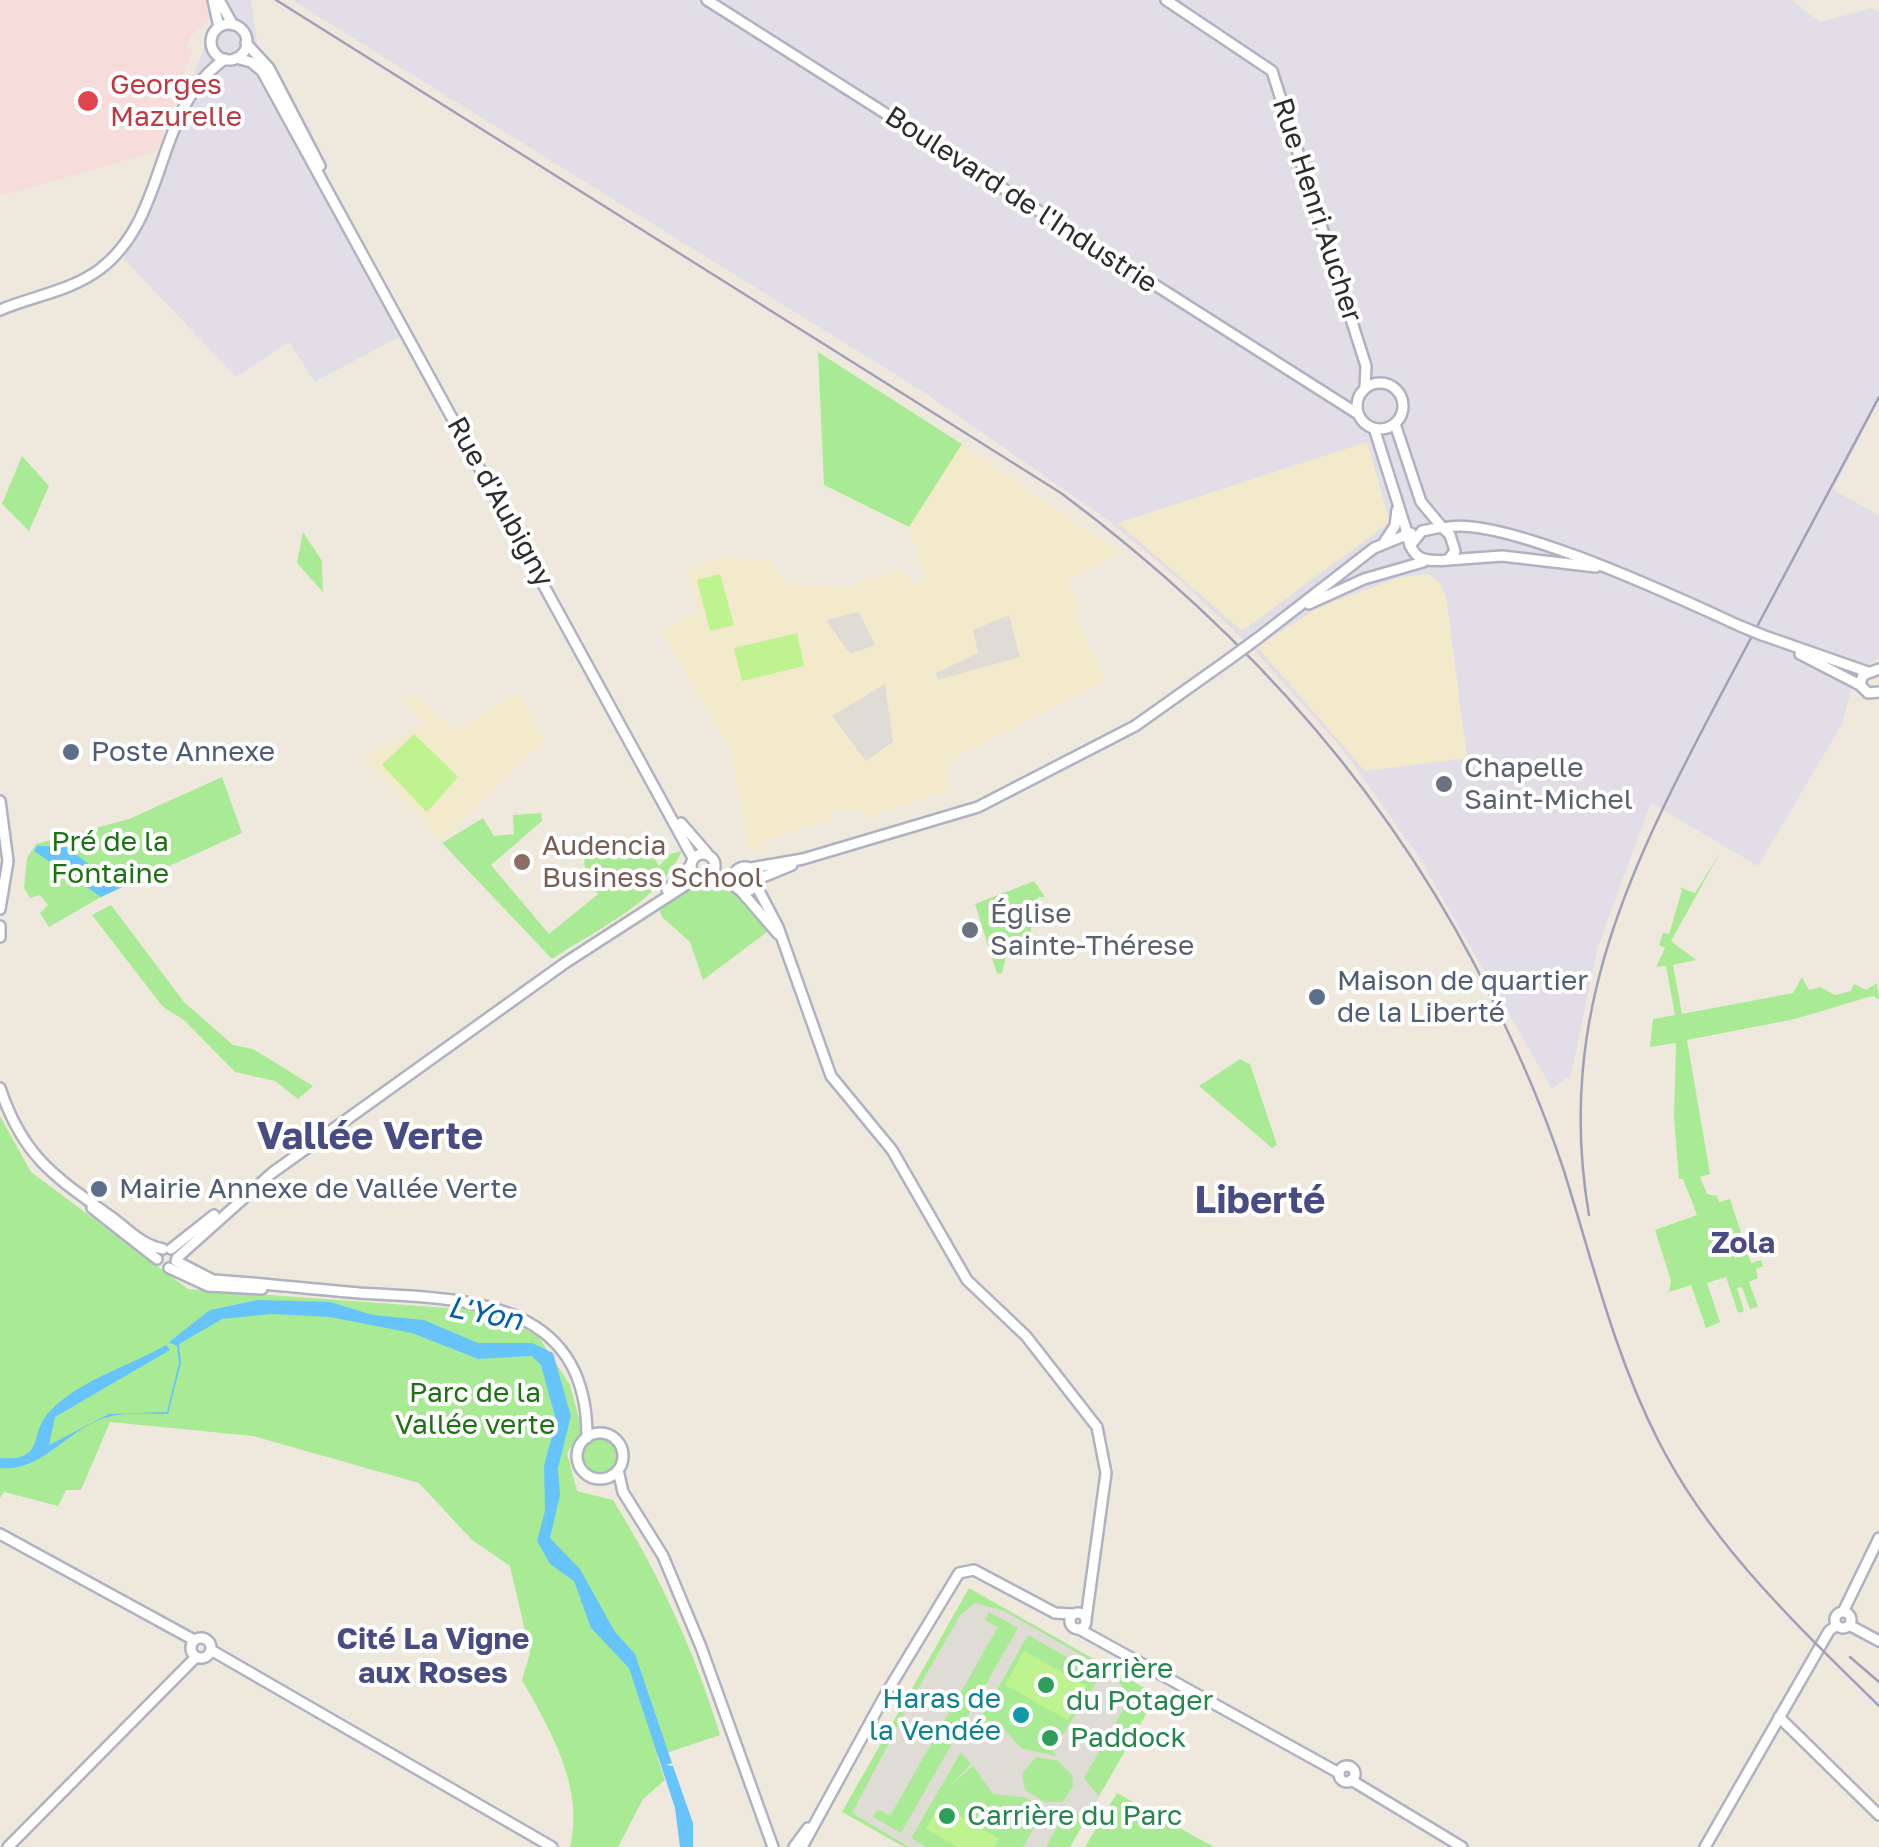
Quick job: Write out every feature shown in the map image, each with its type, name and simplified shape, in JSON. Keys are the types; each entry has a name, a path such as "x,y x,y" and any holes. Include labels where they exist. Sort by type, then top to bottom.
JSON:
{"main road":[{"path":"0,310 86,278 118,253 145,205 188,94 205,74 230,59 246,43 244,33 233,25 216,0"},
{"path":"205,74 214,51 211,40 219,27 216,0"},
{"name":"Boulevard de l'Industrie","path":"707,0 1358,414"},
{"name":"Rue Henri Aucher","path":"1166,0 1272,71 1366,366 1362,391"},
{"path":"219,27 233,25"},
{"name":"Rue d'Aubigny","path":"246,43 269,68 335,201"},
{"path":"214,51 230,59"},
{"name":"Rue d'Aubigny","path":"230,59 251,62 262,72 666,803 698,877"},
{"name":"Rue Henri Aucher","path":"1366,366 1383,382"},
{"path":"1334,401 1383,382 1396,388 1403,401 1395,424 1421,502 1454,543 1448,560"},
{"path":"1362,391 1358,414 1374,428 1410,546 1423,562"},
{"path":"1374,428 1395,424"},
{"path":"1385,542 1398,517 1397,502"},
{"path":"169,1257 242,1198 651,906 698,877 735,876 751,868 803,858 978,807 1088,752 1175,699 1385,542 1407,534 1464,526 1511,536 1608,570 1762,635 1847,674 1868,693 1879,692"},
{"path":"1410,546 1422,531"},
{"path":"1286,618 1344,586 1423,562 1520,557 1608,570"},
{"path":"1762,635 1874,671 1860,685"},
{"path":"0,801 7,826 8,875 0,909"},
{"name":"Rue d'Aubigny","path":"666,803 712,859"},
{"path":"741,891 803,858"},
{"path":"711,875 712,859"},
{"path":"651,906 692,862 712,859 735,876 741,891 782,940"},
{"path":"751,868 782,940 830,1076 892,1150 967,1280 1026,1336 1097,1427 1106,1473 1090,1576 1078,1621"},
{"path":"0,926 0,937"},
{"path":"0,1088 27,1148 86,1202 208,1286 458,1299 505,1309 537,1328 562,1354 587,1410 604,1434 620,1446 623,1458 618,1470 623,1492 668,1567 774,1847"},
{"path":"587,1410 587,1438 579,1449 578,1462 589,1476 623,1492"},
{"path":"587,1438 604,1434"},
{"path":"602,1479 618,1470"},
{"path":"0,1534 176,1634 193,1649 226,1661 552,1847"},
{"path":"1705,1847 1816,1654 1837,1625 1837,1615 1843,1612 1879,1538"},
{"path":"802,1847 952,1580 966,1570 1078,1621 1108,1646 1339,1773 1349,1767 1354,1772 1351,1780 1462,1847"},
{"path":"1843,1612 1850,1616 1850,1625"},
{"path":"1837,1625 1850,1625 1879,1640"},
{"path":"8,1847 206,1639 209,1652"},
{"path":"1780,1717 1879,1815"},
{"path":"794,1847 814,1822"},
{"path":"768,1832 783,1847"}],"shaded area":[{"name":"Georges Mazurelle","path":"0,0 207,0 210,20 191,36 186,48 192,51 158,151 0,196"},
{"path":"222,0 251,0 258,49 411,330 315,382 289,342 236,377 124,259"},
{"path":"292,0 1792,0 1820,22 1872,8 1879,12 1879,399 1833,490 1879,515 1879,657 1855,676 1842,724 1758,866 1651,803 1598,946 1571,1075 1552,1089 1419,857 1343,750 1255,651 1182,582 1105,518 922,391"},
{"path":"1367,442 1390,522 1242,631 1118,523"},
{"path":"962,444 1120,553 1067,580 1082,611 1075,615 1106,680 958,756 947,766 949,791 865,817 862,810 855,812 853,807 830,813 832,820 777,835 760,843 761,849 749,849 732,753 662,631 699,613 688,569 722,557 770,561 785,583 854,589 855,584 904,569 912,584 926,579 909,527"},
{"path":"1427,574 1438,581 1446,596 1467,758 1365,771 1257,647 1317,608 1397,578"},
{"path":"859,612 875,645 850,654 826,620"},
{"path":"1009,615 1020,657 938,680 936,673 978,653 973,630"},
{"path":"885,684 893,742 866,761 832,716"},
{"path":"519,692 545,740 442,841 362,757 425,726 402,701 417,693 453,731"},
{"path":"975,1603 1004,1611 1109,1671 1127,1692 1124,1708 1084,1778 1099,1796 1087,1816 1066,1811 1046,1847 1023,1847 1045,1808 1023,1797 993,1794 973,1766 950,1786 971,1764 961,1752 911,1838 926,1847 909,1847 852,1813 904,1714 899,1710 911,1690 916,1692 961,1614","holes":["989,1612 1018,1628 901,1833 873,1817 878,1809 890,1816 998,1627 985,1620","1028,1635 1100,1676 1053,1750 1056,1756 1021,1748 1004,1729 979,1721","1036,1757 1057,1760 1072,1775 1073,1786 1063,1802 1045,1802 1025,1790 1022,1774"]}],"green space":[{"path":"818,352 962,444 909,527 824,485"},
{"path":"22,456 49,486 29,531 2,504"},
{"path":"303,532 322,561 323,592 297,563"},
{"path":"720,574 734,625 710,631 697,580"},
{"path":"797,633 804,666 742,681 734,648"},
{"path":"414,734 458,777 427,812 382,765"},
{"name":"Pré de la Fontaine","path":"222,777 242,833 101,897 49,927 40,913 48,905 40,895 30,898 24,888 27,858 36,844 129,819"},
{"path":"541,813 542,821 491,865 549,934 598,894 586,884 584,856 600,838 636,842 648,850 659,866 670,854 682,851 672,869 643,900 552,959 442,843 483,818 494,836 514,834 513,815"},
{"path":"1721,851 1671,941 1696,960 1673,965 1682,1014 1793,993 1802,977 1809,990 1820,987 1835,995 1851,991 1854,984 1866,990 1877,983 1879,999 1872,996 1795,1019 1687,1040 1710,1174 1700,1177 1707,1194 1717,1196 1719,1202 1730,1199 1751,1263 1761,1260 1763,1266 1756,1269 1758,1278 1749,1282 1758,1307 1750,1309 1742,1287 1737,1288 1744,1311 1738,1313 1726,1277 1707,1283 1720,1322 1706,1328 1691,1285 1669,1292 1671,1281 1655,1230 1697,1215 1683,1179 1679,1179 1674,1117 1676,1043 1650,1047 1653,1019 1675,1015 1666,966 1656,967 1665,948 1659,945 1663,933 1669,934 1682,890 1679,887 1695,893"},
{"path":"714,881 731,886 771,929 703,980 690,942 662,917 659,908 697,883"},
{"path":"1034,881 1045,897 1038,897 1027,950 1007,952 1002,973 997,974 975,904"},
{"path":"111,905 184,1002 233,1045 253,1049 313,1086 298,1099 275,1081 235,1072 184,1020 163,1007 92,915"},
{"path":"1240,1059 1250,1064 1277,1145 1272,1148 1199,1086"},
{"name":"Parc de la Vallée verte","path":"0,1116 31,1172 188,1289 489,1311 538,1336 570,1385 582,1430 567,1453 577,1491 613,1500 630,1528 687,1644 720,1735 657,1756 665,1780 643,1799 618,1847 570,1847 573,1803 569,1781 553,1739 522,1680 530,1653 510,1566 472,1540 419,1483 253,1436 110,1422 81,1490 66,1490 58,1506 4,1492 0,1498"},
{"path":"600,1437 613,1443 619,1456 613,1469 600,1475 587,1469 581,1456 587,1443"},
{"name":"Haras de la Vendée","path":"969,1588 1157,1695 1070,1847 904,1847 842,1812"},
{"name":"Carrière du Potager","path":"1024,1651 1087,1686 1068,1720 1005,1685"},
{"path":"1117,1793 1214,1847 1085,1847"},
{"name":"Carrière du Parc","path":"940,1804 999,1839 994,1847 958,1847 926,1829"}],"water":[{"path":"37,846 65,846 120,888 101,897 34,851"},
{"path":"258,1300 330,1302 373,1315 424,1320 478,1343 532,1343 553,1353 571,1416 558,1468 560,1495 550,1538 580,1569 615,1632 635,1654 672,1763 666,1765 673,1766 693,1823 693,1847 680,1847 675,1808 629,1668 591,1628 574,1581 550,1564 537,1541 545,1511 544,1466 556,1420 541,1365 532,1356 478,1359 412,1333 330,1317 271,1314 222,1319 179,1344 181,1363 168,1414 112,1416 96,1421 31,1463 0,1468 0,1458 15,1458 31,1451 43,1420 62,1400 166,1345 170,1350 55,1417 49,1445 109,1414 167,1412 179,1363 177,1346 169,1342 210,1310"}],"railway":[{"path":"276,0 1061,493 1191,600 1251,659 1361,786 1409,854 1493,1001 1556,1147 1629,1374 1679,1478 1757,1582 1879,1706"},
{"path":"1589,1215 1581,1141 1583,1071 1593,1004 1610,939 1633,876 1692,749 1879,397"},
{"path":"1850,1657 1879,1682"}],"place":[{"name":"Georges Mazurelle","path":"88,101"},
{"name":"Poste Annexe","path":"71,752"},
{"name":"Chapelle Saint-Michel","path":"1444,784"},
{"name":"Audencia Business School","path":"522,862"},
{"name":"Église Sainte-Thérese","path":"970,930"},
{"name":"Maison de quartier de la Liberté","path":"1317,997"},
{"name":"Mairie Annexe de Vallée Verte","path":"99,1189"},
{"name":"Carrière du Potager","path":"1046,1685"},
{"name":"Haras de la Vendée","path":"1021,1715"},
{"name":"Paddock","path":"1050,1738"},
{"name":"Carrière du Parc","path":"947,1816"}],"district":[{"name":"Vallée Verte","path":"370,1137"},
{"name":"Liberté","path":"1260,1201"},
{"name":"Zola","path":"1743,1243"},
{"name":"Cité La Vigne aux Roses","path":"433,1656"}],"water label":[{"name":"L'Yon","path":"485,1314"}]}
